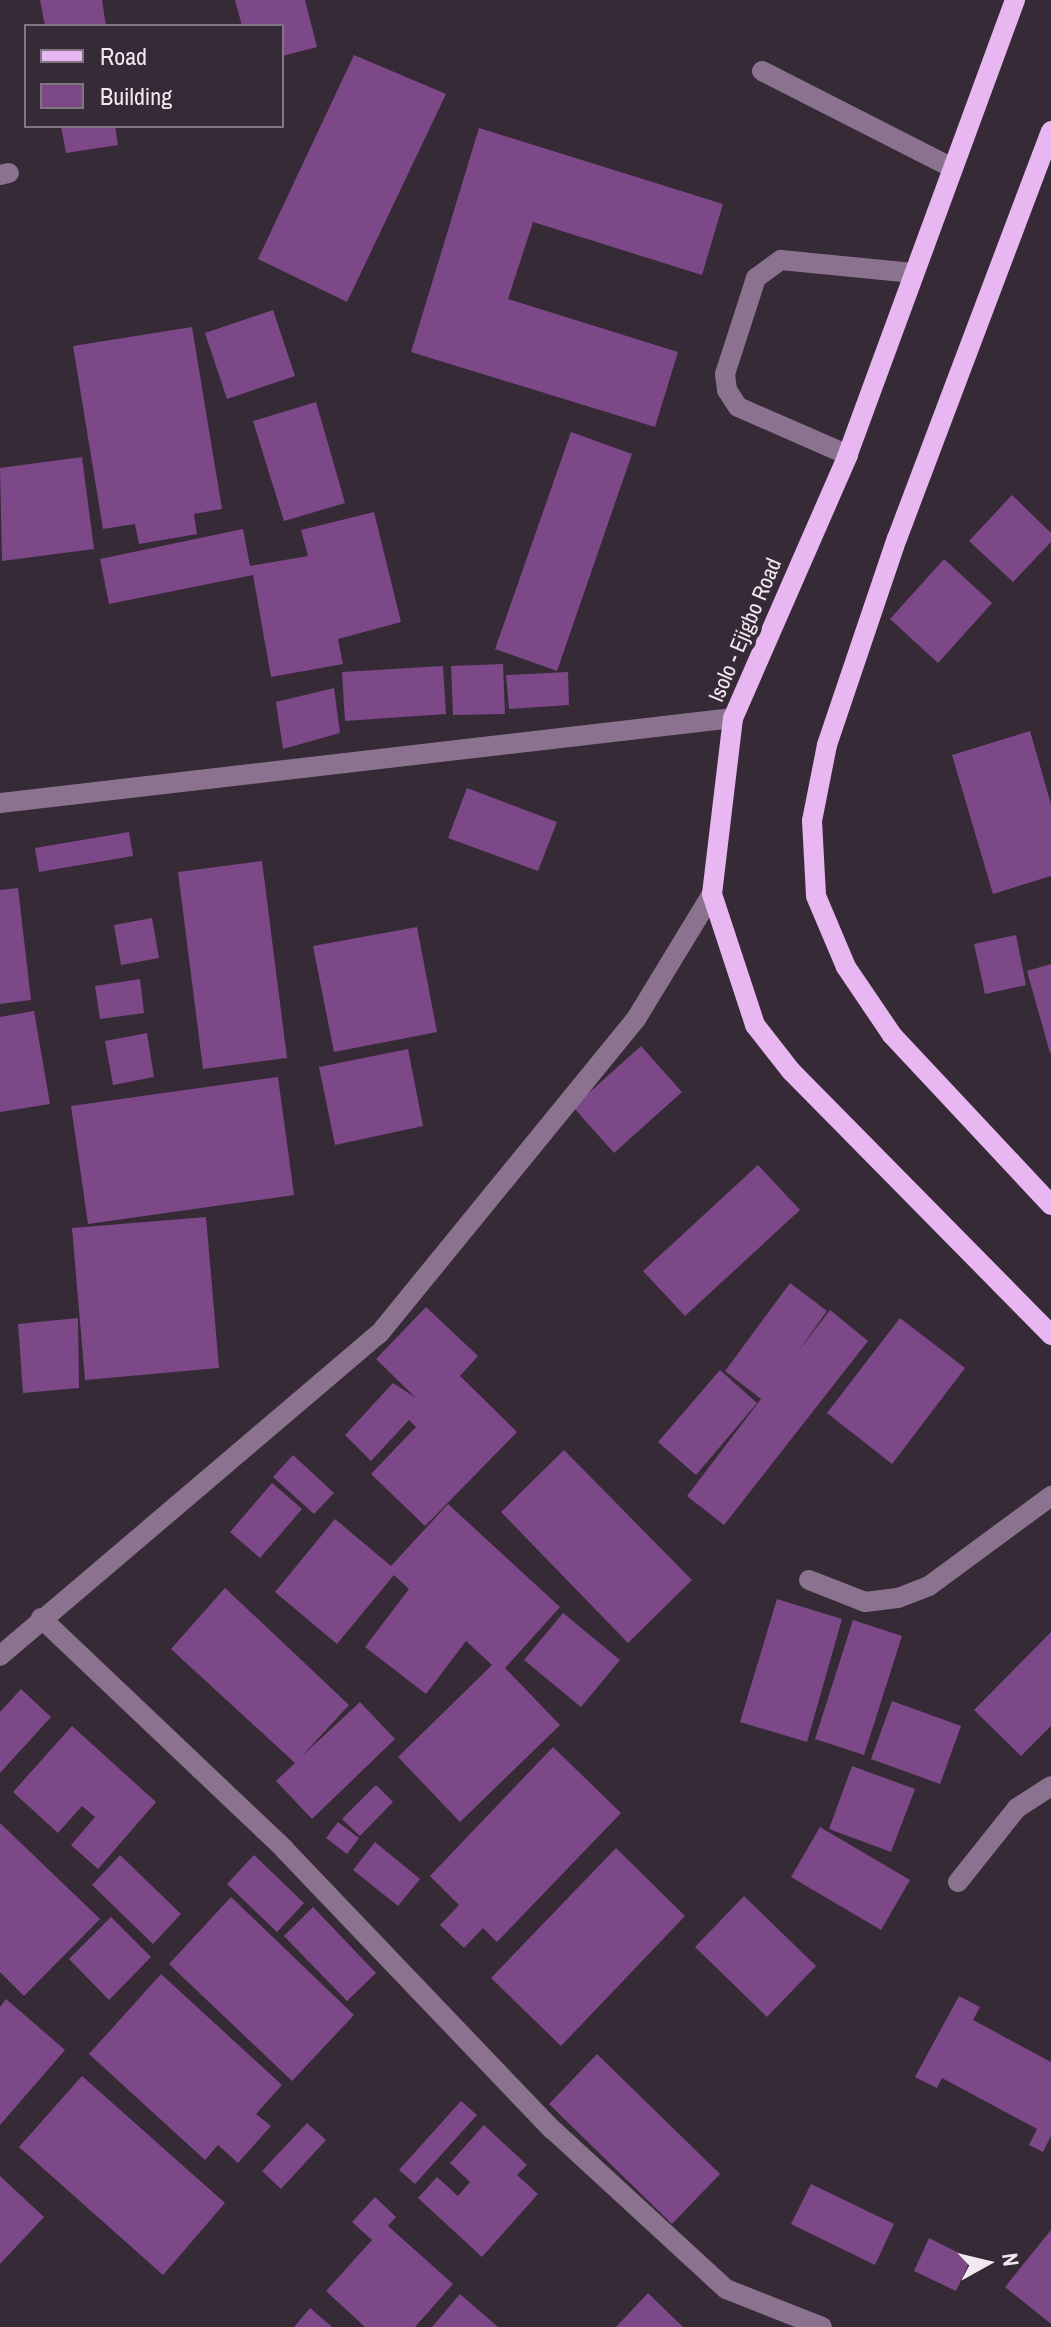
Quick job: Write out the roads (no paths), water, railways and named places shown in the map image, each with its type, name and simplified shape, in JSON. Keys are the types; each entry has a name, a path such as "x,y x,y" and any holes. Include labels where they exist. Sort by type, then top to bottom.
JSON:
{"main road":[{"name":"Isolo - Ejigbo Road","path":"1015,0 848,455 733,718 712,894 732,968 773,1048 1051,1335"},
{"path":"1051,131 897,538 827,745 812,821 816,896 846,967 892,1035 1051,1205"}],"street":[{"path":"762,71 952,168"},
{"path":"848,455 738,407 727,390 725,374 756,278 781,260 913,273"},
{"path":"0,803 733,718"},
{"path":"0,1656 41,1618 379,1334 636,1019 712,894"},
{"path":"809,1580 865,1602 898,1598 929,1586 1051,1496"},
{"path":"41,1618 284,1849 552,2129 726,2289 822,2327"},
{"path":"958,1882 1017,1808 1051,1786"}]}
